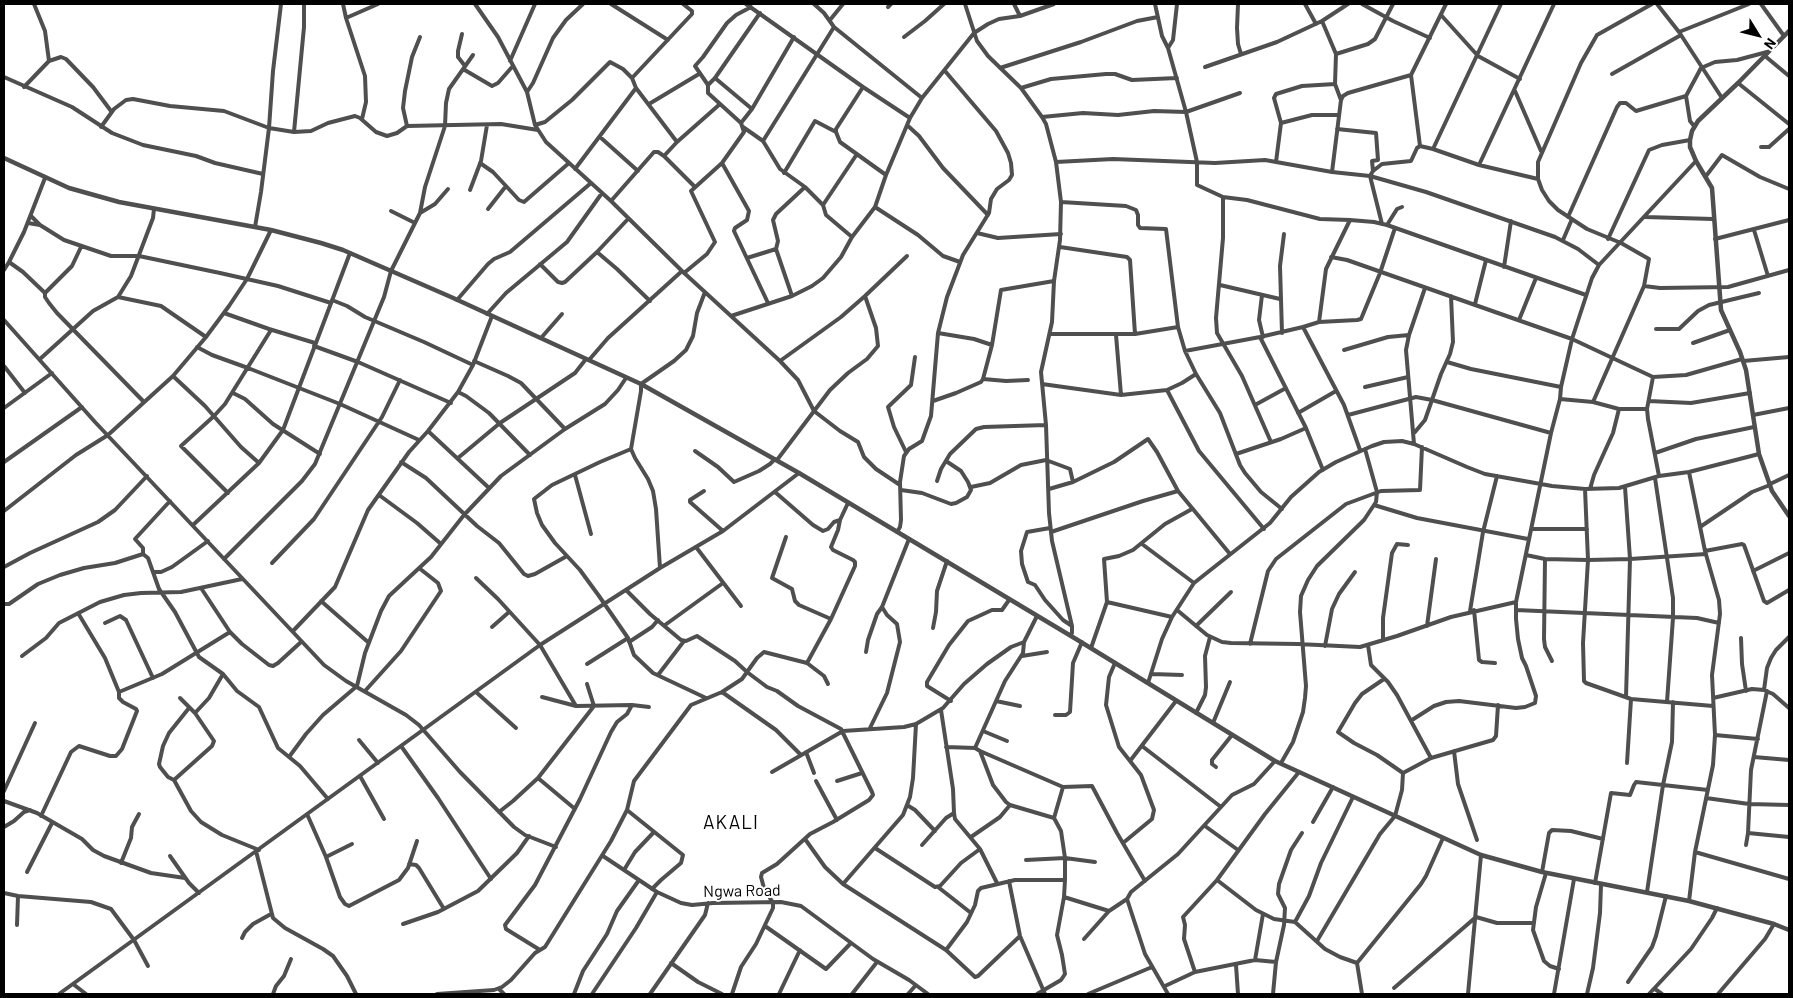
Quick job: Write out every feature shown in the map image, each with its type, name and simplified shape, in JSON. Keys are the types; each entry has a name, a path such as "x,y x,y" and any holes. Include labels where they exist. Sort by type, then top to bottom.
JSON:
{"street":[{"path":"34,4 45,31 49,61"},
{"path":"255,227 269,128 280,4"},
{"path":"294,132 304,27 304,4"},
{"path":"343,4 365,76 366,102 362,119"},
{"path":"346,18 378,4"},
{"path":"475,4 498,37 512,67 527,92 536,125 546,142 780,361 798,380 814,411 858,442 864,457 876,469 900,484"},
{"path":"510,62 535,4"},
{"path":"527,92 533,83 553,38 566,20 583,4"},
{"path":"611,4 668,40"},
{"path":"632,78 692,14 692,11 682,4"},
{"path":"746,4 910,118"},
{"path":"814,4 824,13 834,27 922,98"},
{"path":"830,20 843,4"},
{"path":"904,36 944,4"},
{"path":"965,4 974,34 988,56 1021,88 1042,117 1048,131 1056,162 1061,202 1061,234 1054,281 1050,334 1042,362 1042,384 1051,530 1072,626 1072,633 1070,635"},
{"path":"1014,4 1020,16"},
{"path":"732,316 792,296 823,278 841,257 852,238 876,207 886,175 907,125 922,98 974,34 999,19 1020,16 1054,4"},
{"path":"1155,4 1162,36 1168,48 1186,112 1197,162 1196,184 1223,197 1247,200 1320,219 1374,222 1385,225 1586,295"},
{"path":"1168,48 1173,40 1176,4"},
{"path":"1238,4 1237,28 1241,54"},
{"path":"1305,4 1316,24"},
{"path":"1205,67 1277,42 1322,21 1348,4"},
{"path":"1362,4 1430,38"},
{"path":"1336,54 1368,44 1379,33 1393,4"},
{"path":"1420,146 1412,75 1446,4"},
{"path":"1433,149 1501,4"},
{"path":"1479,165 1554,4"},
{"path":"1593,402 1644,286 1649,259 1570,218 1549,201 1538,179 1538,162 1541,151 1581,63 1597,35 1652,4"},
{"path":"1657,4 1680,34 1722,98"},
{"path":"1612,74 1680,34 1749,4"},
{"path":"1761,4 1784,36"},
{"path":"751,7 736,15 727,23 695,66 708,85 708,93 742,125 763,141 774,162 784,173 805,187 823,205 826,215 852,238"},
{"path":"708,85 715,78 760,13"},
{"path":"1441,15 1478,56 1520,79"},
{"path":"1000,68 1081,42 1137,21 1158,17"},
{"path":"1322,21 1336,54 1335,84 1341,100 1332,172"},
{"path":"763,141 834,27"},
{"path":"1789,31 1694,126 1690,140 1690,147 1696,162 1706,176 1713,196 1713,219 1721,302 1724,316 1743,360 1759,454 1776,498 1789,516"},
{"path":"462,34 458,57 464,67 492,86 498,83 512,67"},
{"path":"407,126 403,108 405,91 412,58 420,37"},
{"path":"458,458 500,423 575,373 608,338 683,272 707,254 716,242 691,193 692,188 722,163 743,135 742,125 794,37"},
{"path":"1694,126 1690,121 1686,96 1701,68 1715,62 1736,60 1769,52"},
{"path":"224,559 309,472 320,454 384,297 391,271 420,213 425,187 445,126 447,95 473,55"},
{"path":"1765,56 1789,76"},
{"path":"24,87 49,61 61,57 66,59 93,88 111,111"},
{"path":"536,125 545,122 572,100 610,62 623,69 632,78 636,88 677,142"},
{"path":"906,452 922,441 931,416 938,333 947,297 960,262 991,210 991,199 997,190 1011,178 1011,163 996,131 945,71"},
{"path":"649,104 700,74"},
{"path":"1021,88 1051,79 1106,74 1115,74 1132,80 1177,78"},
{"path":"1341,100 1348,93 1412,75"},
{"path":"4,77 72,107 102,127 143,145 196,156 216,164 263,174"},
{"path":"715,78 752,109"},
{"path":"1738,83 1788,122"},
{"path":"1276,162 1280,123 1274,98 1276,94 1302,86 1335,84"},
{"path":"863,87 836,128 836,132 840,142 886,175"},
{"path":"575,169 636,88"},
{"path":"1515,91 1541,151"},
{"path":"1042,117 1082,112 1118,115 1154,111 1186,112 1240,93"},
{"path":"1563,240 1570,218 1620,103 1626,103 1636,111 1686,96"},
{"path":"102,127 111,111 126,100 140,100 170,106 224,111 269,128 294,132 311,131 342,119 356,116 376,132 387,136 397,133 407,126 501,124 538,130"},
{"path":"664,156 720,104"},
{"path":"1280,123 1312,115 1339,115"},
{"path":"784,173 814,121 836,132"},
{"path":"470,190 480,163 487,125"},
{"path":"907,125 919,136 943,168 988,215"},
{"path":"1337,129 1376,134 1378,160 1372,161 1373,171"},
{"path":"1761,147 1769,147 1789,129"},
{"path":"600,137 638,171"},
{"path":"1608,238 1649,150 1662,144 1690,140"},
{"path":"1420,146 1479,165 1538,179"},
{"path":"1385,225 1370,176 1382,164 1411,161 1417,148 1420,146"},
{"path":"611,201 654,152 664,156 695,187"},
{"path":"823,205 857,154"},
{"path":"1706,176 1722,154 1760,177 1789,189"},
{"path":"4,158 69,188 154,209 271,230 350,253 641,384 776,459 1082,642 1275,761 1481,855 1595,884 1689,901 1774,924 1789,930"},
{"path":"1056,162 1113,159 1197,162 1252,160 1370,176 1426,192 1563,240 1599,265"},
{"path":"1412,720 1434,706 1446,702 1459,701 1516,708 1532,705 1536,701 1518,639 1516,602 1572,339 1592,278 1599,265 1696,162"},
{"path":"480,163 493,172 518,200 524,202 569,163"},
{"path":"722,163 749,210 747,220 735,228 734,231 768,303"},
{"path":"4,270 10,262 28,223 45,178"},
{"path":"457,300 488,264 494,259 510,252 591,183"},
{"path":"488,209 506,186"},
{"path":"792,296 776,249 778,241 773,223 776,214 805,187"},
{"path":"420,213 435,204 448,189"},
{"path":"293,631 335,586 368,510 401,462 458,392 474,363 489,315 506,292 567,242 602,193"},
{"path":"1223,197 1223,238 1216,326 1221,343 1242,376 1271,442"},
{"path":"1061,202 1126,206 1136,210 1140,228 1166,229 1178,327 1185,351 1196,374 1220,413 1240,464 1252,482 1282,509"},
{"path":"1385,225 1397,209 1402,206"},
{"path":"876,207 918,235 943,256 960,262"},
{"path":"40,359 93,311 118,297 131,276 153,218 154,209"},
{"path":"391,211 416,224"},
{"path":"31,216 40,225 64,240 81,247 117,257 139,256 247,279 331,302 342,303 363,316 522,383 565,429"},
{"path":"1645,217 1713,219"},
{"path":"540,264 558,282 562,283 597,252 628,219"},
{"path":"1319,322 1324,275 1350,220"},
{"path":"1716,240 1789,220"},
{"path":"1504,267 1511,221"},
{"path":"28,223 40,225"},
{"path":"1185,351 1262,337 1319,322 1361,319 1380,273 1395,228"},
{"path":"4,511 76,455 108,435 173,376 206,337 247,279 271,230"},
{"path":"1754,230 1768,276"},
{"path":"977,233 998,238 1061,234"},
{"path":"1282,332 1280,266 1284,234"},
{"path":"45,293 72,266 81,247"},
{"path":"1060,247 1130,260 1135,334"},
{"path":"747,258 776,249"},
{"path":"597,252 650,301"},
{"path":"193,525 259,463 283,430 350,253"},
{"path":"780,361 824,330 865,296 908,256"},
{"path":"1331,257 1347,260 1572,339 1653,377 1686,375 1743,360 1789,357"},
{"path":"1475,304 1486,260"},
{"path":"10,262 24,272 45,293 49,303 144,402"},
{"path":"1644,286 1660,288 1728,287 1789,272"},
{"path":"1519,320 1536,278"},
{"path":"933,401 956,393 983,379 992,345 1001,290 1054,281"},
{"path":"1220,285 1280,299"},
{"path":"1414,444 1406,350 1409,335 1425,288"},
{"path":"641,384 686,350 693,336 697,313 705,292"},
{"path":"1656,329 1679,329 1704,307 1759,293"},
{"path":"1262,295 1259,320 1262,337 1306,428 1323,470"},
{"path":"695,451 718,467 734,482 759,471 776,459 839,381 867,359 878,346 876,328 865,296"},
{"path":"1414,432 1423,424 1453,342 1452,296"},
{"path":"118,297 161,306 206,337"},
{"path":"224,313 358,362 450,403"},
{"path":"541,338 562,314"},
{"path":"4,320 242,579 332,672 406,715 423,730 460,772 519,831 556,846"},
{"path":"1050,334 1135,334 1178,327"},
{"path":"1281,763 1293,742 1303,712 1306,686 1300,612 1301,596 1317,566 1364,520 1374,505 1376,492 1363,449 1348,415 1303,327"},
{"path":"228,493 181,446 214,416 233,393 242,375 271,330"},
{"path":"1693,342 1730,330"},
{"path":"938,333 974,339 992,345"},
{"path":"1116,335 1121,395"},
{"path":"1344,350 1388,337 1409,335"},
{"path":"197,348 340,404 419,440"},
{"path":"897,532 901,520 900,484 906,452 894,427 888,407 911,385 915,357"},
{"path":"1447,362 1471,369 1561,387"},
{"path":"4,366 25,393"},
{"path":"4,408 52,373"},
{"path":"1042,384 1121,395 1167,390 1196,374"},
{"path":"173,376 205,406 245,451 259,463"},
{"path":"1365,387 1408,377"},
{"path":"1653,377 1647,409 1655,453 1673,598 1667,702"},
{"path":"289,757 323,715 357,686 369,643 384,603 419,568 441,544 464,514 501,476 611,398 626,378"},
{"path":"983,379 1028,380"},
{"path":"272,563 314,519 380,421 400,380"},
{"path":"641,384 642,391 631,449 653,491 660,568"},
{"path":"1255,405 1286,388"},
{"path":"1167,390 1199,451 1264,528"},
{"path":"1298,413 1336,391"},
{"path":"458,392 473,400 500,423 530,455"},
{"path":"233,393 245,399 283,430 320,454"},
{"path":"1649,402 1691,403 1750,393"},
{"path":"1348,415 1416,398 1432,400 1551,433"},
{"path":"1560,399 1593,402 1619,410 1647,409"},
{"path":"4,462 82,407"},
{"path":"1753,415 1789,408"},
{"path":"1619,410 1613,432 1587,489 1588,560 1583,643 1584,681 1631,700 1713,706"},
{"path":"937,481 941,469 954,449 979,428 1046,425"},
{"path":"1655,453 1696,439 1754,427"},
{"path":"1236,454 1306,428"},
{"path":"428,431 489,488"},
{"path":"1049,489 1073,482 1122,457 1148,439 1178,491 1230,554"},
{"path":"1148,683 1162,639 1172,617 1194,583 1264,528 1306,483 1323,470 1363,449 1384,442 1402,441 1422,447 1467,468 1497,476 1562,488 1587,489 1626,487 1657,477 1689,472 1759,454"},
{"path":"1250,644 1268,571 1276,558 1341,507 1358,498 1376,492 1420,490 1422,447"},
{"path":"631,449 552,486 537,496 534,501 542,525 580,570 628,640 634,655 647,668 658,675 706,698"},
{"path":"971,487 990,483 1021,465 1046,460 1070,469 1073,482"},
{"path":"946,461 962,471 971,487"},
{"path":"401,462 426,478 499,544 521,572 528,576 567,556"},
{"path":"1689,472 1700,527 1719,600 1720,614 1712,675 1715,736 1713,764 1695,852 1689,901"},
{"path":"59,994 540,645 660,568 722,531 799,473"},
{"path":"575,475 591,534"},
{"path":"1700,527 1752,492 1789,475"},
{"path":"4,567 98,522 115,510 147,476"},
{"path":"1495,662 1482,662 1479,660 1472,611 1483,532 1497,476"},
{"path":"901,490 954,504 967,497 971,487"},
{"path":"1626,487 1630,559 1626,697"},
{"path":"704,491 690,500 690,502 722,531"},
{"path":"1072,626 1063,620 1045,600 1035,585 1028,582 1022,564 1021,551 1027,532 1051,530 1178,491"},
{"path":"775,492 813,525 823,531 828,529 834,522 840,520"},
{"path":"379,494 441,544"},
{"path":"143,554 143,548 135,538 170,501"},
{"path":"807,663 831,619 855,562 851,558 832,549 840,520 848,503"},
{"path":"1374,505 1417,518 1528,539"},
{"path":"1091,648 1107,602 1104,559 1126,554 1142,544 1165,524 1192,509"},
{"path":"1531,529 1587,529"},
{"path":"786,537 772,578 793,591 795,601 799,606 831,619"},
{"path":"866,652 877,614 882,607 909,539"},
{"path":"154,572 161,572 172,567 208,541"},
{"path":"1142,544 1194,583"},
{"path":"1383,640 1383,618 1392,553 1397,544 1408,545"},
{"path":"1526,555 1588,560 1630,559 1706,552 1742,544 1765,602 1789,590"},
{"path":"696,548 741,606"},
{"path":"1753,571 1789,553"},
{"path":"143,554 148,558 161,593 175,612 195,652 203,661 223,674 237,691 259,706 278,748 300,766 328,798"},
{"path":"4,604 9,604 38,584 60,575 84,568 114,563 143,554"},
{"path":"1545,558 1543,610 1545,647 1552,661"},
{"path":"1427,626 1436,559"},
{"path":"934,628 937,591 947,562"},
{"path":"365,691 400,651 441,591 438,583 419,568"},
{"path":"1324,646 1332,609 1339,594 1356,572"},
{"path":"476,578 540,645 576,706"},
{"path":"22,656 46,638 59,623 100,602 141,593 181,592 242,579"},
{"path":"665,625 723,583"},
{"path":"201,588 230,632 269,665 278,664 301,642"},
{"path":"626,590 684,641"},
{"path":"1196,626 1231,592"},
{"path":"951,701 927,686 926,682 949,645 968,621 992,610 1002,610 1010,600"},
{"path":"321,601 369,643"},
{"path":"1107,602 1172,617"},
{"path":"1177,610 1210,636 1231,643 1348,647 1368,645 1472,611 1516,602"},
{"path":"870,728 889,689 900,642 897,624 887,615 882,607"},
{"path":"1516,610 1697,618 1719,623"},
{"path":"492,627 510,612"},
{"path":"41,816 71,752 76,747 84,746 110,756 119,754 137,711 134,707 121,700 105,658 78,613"},
{"path":"105,623 120,616 126,620 153,678"},
{"path":"975,748 1005,680 1022,656 1024,642 1037,616"},
{"path":"587,664 652,627 658,620"},
{"path":"119,692 153,678 230,632"},
{"path":"658,675 684,641 697,636 798,706 843,731 872,792 872,797 838,820 815,831 777,864 761,874 764,888 774,903 772,912 741,967 732,994"},
{"path":"1196,713 1205,696 1205,656 1210,636"},
{"path":"1746,845 1751,770 1766,690 1767,668 1776,650 1789,637"},
{"path":"1740,638 1746,691"},
{"path":"772,772 843,731 904,727 916,724 941,710 976,673 1012,647 1024,642"},
{"path":"1055,715 1066,715 1070,712 1073,663 1082,642"},
{"path":"1368,645 1372,665 1397,695 1431,758"},
{"path":"436,994 499,989 507,984 534,953 546,945 602,856 627,810 632,785 636,778 689,707 722,692 742,679 757,658 764,652 807,663 824,676 828,684"},
{"path":"1022,656 1048,652"},
{"path":"1115,663 1109,676 1106,705 1119,747 1141,775 1154,810 1152,819 1123,844"},
{"path":"194,713 209,698 223,674"},
{"path":"1152,674 1182,675"},
{"path":"1384,679 1362,694 1338,732 1403,773"},
{"path":"1213,723 1230,682"},
{"path":"587,684 594,706"},
{"path":"1713,698 1746,691 1766,690 1788,707"},
{"path":"476,692 516,728"},
{"path":"722,692 776,730 802,754"},
{"path":"542,697 576,706 632,705 649,707"},
{"path":"174,780 212,746 214,741 194,713 180,698"},
{"path":"1627,763 1631,700"},
{"path":"996,701 1020,706"},
{"path":"1130,761 1176,701"},
{"path":"1788,707 1789,701"},
{"path":"1647,892 1663,785 1672,742 1673,702"},
{"path":"540,950 506,929 505,925 530,891 556,846 611,732 632,705"},
{"path":"1403,773 1431,758 1495,738 1498,705"},
{"path":"499,812 538,778 594,706"},
{"path":"189,708 169,733 161,755 160,767 168,777 174,780 191,811 201,822 222,835 258,850"},
{"path":"941,710 953,789 954,813 958,823 971,836 980,849 998,883"},
{"path":"4,791 35,723"},
{"path":"843,884 899,821 907,805 913,778 916,724"},
{"path":"983,731 1007,741"},
{"path":"1216,767 1212,764 1212,760 1232,735"},
{"path":"1715,736 1758,739"},
{"path":"359,740 378,763"},
{"path":"401,746 438,798 491,879"},
{"path":"1142,746 1221,807"},
{"path":"946,747 975,748 1063,788 1092,786 1145,881"},
{"path":"980,751 996,791 1010,806 1054,818"},
{"path":"1454,751 1458,784 1476,840"},
{"path":"806,752 814,773"},
{"path":"1754,757 1789,760"},
{"path":"1084,939 1109,911 1127,899 1131,892 1178,854 1232,795 1254,784 1275,761"},
{"path":"838,782 862,772"},
{"path":"1195,972 1184,939 1185,925 1183,917 1217,880 1265,814 1299,772"},
{"path":"1316,942 1380,834 1395,816 1402,790 1403,773"},
{"path":"360,776 384,818"},
{"path":"538,778 575,809"},
{"path":"816,781 838,820"},
{"path":"1595,884 1610,794 1613,792 1630,795 1636,782 1708,790"},
{"path":"1313,822 1334,787"},
{"path":"1037,994 1044,993 1063,978 1065,974 1057,935 1064,897 1064,858 1061,831 1054,818 1063,788"},
{"path":"1295,922 1309,896 1321,863 1353,797"},
{"path":"1706,798 1749,804 1789,804"},
{"path":"4,801 30,810 82,839 93,850 121,863 151,873 185,878"},
{"path":"907,805 915,810 935,831"},
{"path":"971,836 1000,817 1010,806"},
{"path":"4,827 24,812 30,810"},
{"path":"627,810 675,847 683,857 681,863 652,889"},
{"path":"922,845 946,818 954,813"},
{"path":"121,863 131,838 132,827 139,814"},
{"path":"307,814 340,897 349,906 399,880 410,864 417,841"},
{"path":"27,872 52,823"},
{"path":"1205,826 1238,850"},
{"path":"1559,969 1550,966 1544,961 1536,941 1534,923 1549,833 1552,830 1571,831 1603,839"},
{"path":"624,870 635,852 654,832"},
{"path":"1273,994 1285,908 1278,894 1279,884 1291,850 1302,833"},
{"path":"1748,833 1789,837"},
{"path":"403,924 444,909 475,894 517,853 529,836"},
{"path":"1362,994 1357,963 1421,884 1443,838"},
{"path":"805,839 825,867 843,884 946,950 974,977 978,976 1020,936"},
{"path":"326,858 352,844"},
{"path":"875,848 935,887 938,887 971,913"},
{"path":"938,887 961,863 980,849"},
{"path":"258,850 271,914 285,928 333,956 344,971 356,994"},
{"path":"1695,852 1789,879"},
{"path":"1468,994 1481,855"},
{"path":"170,856 198,893"},
{"name":"Ngwa Road","path":"602,856 657,892 681,903 692,905 708,903 791,903 800,906 877,962 928,994"},
{"path":"1026,860 1064,858 1095,862"},
{"path":"410,864 416,865 419,868 444,909"},
{"path":"1554,994 1574,879"},
{"path":"574,994 583,970 607,934 617,911 639,880"},
{"path":"946,950 975,906 978,891 981,888 1009,881 1065,880"},
{"path":"1217,880 1263,914 1274,919 1295,922 1316,942 1332,953 1357,963"},
{"path":"1009,881 1020,936 1044,993"},
{"path":"1587,994 1597,941 1601,885"},
{"path":"592,994 636,928 657,892"},
{"path":"4,893 18,896 91,902 111,909 134,940 148,966"},
{"path":"17,925 18,896"},
{"path":"1628,982 1652,947 1666,896"},
{"path":"1064,897 1109,911"},
{"path":"1127,899 1145,954 1168,994"},
{"path":"650,994 705,915 708,903"},
{"path":"1650,994 1691,948 1717,908"},
{"path":"242,938 248,928 271,914"},
{"path":"1255,960 1263,914"},
{"path":"1476,917 1497,923 1534,923"},
{"path":"1394,988 1476,917"},
{"path":"1718,994 1765,939 1774,924"},
{"path":"765,926 827,969 851,943"},
{"path":"779,994 800,950"},
{"path":"273,994 276,986 284,976 290,959"},
{"path":"1165,986 1195,972 1255,960 1276,962"},
{"path":"852,994 877,962"},
{"path":"671,963 712,992 722,994"},
{"path":"1236,964 1238,994"},
{"path":"1088,994 1152,968"},
{"path":"73,984 86,994"},
{"path":"908,994 916,985"},
{"path":"1655,988 1662,994"},
{"path":"499,989 504,994"}],"district":[{"name":"AKALI","path":"731,823"}]}
